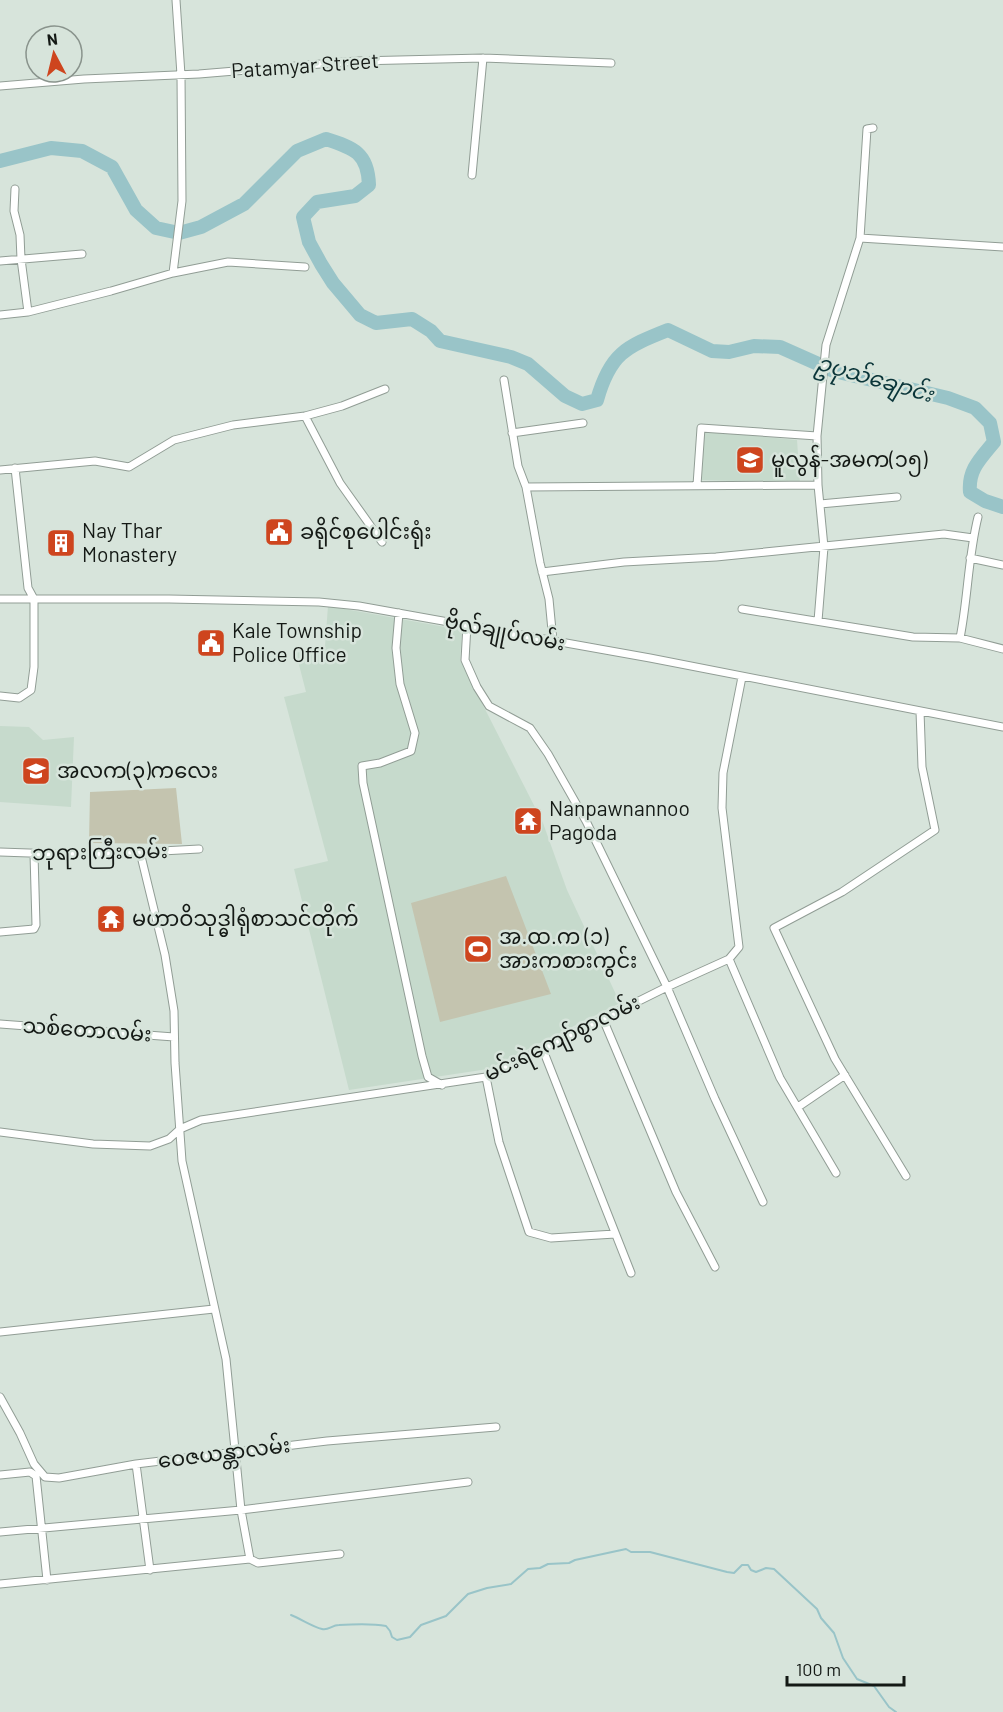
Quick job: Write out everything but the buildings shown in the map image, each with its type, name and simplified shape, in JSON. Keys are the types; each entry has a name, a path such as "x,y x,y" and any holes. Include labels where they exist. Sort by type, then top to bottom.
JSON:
{"street":[{"path":"172,273 183,201 176,0"},
{"path":"472,175 483,58"},
{"name":"Patamyar Street","path":"0,86 357,61 483,58 611,63"},
{"path":"818,621 824,546 818,485 817,436 826,345 860,238 867,129 873,129"},
{"path":"15,189 14,211 20,235 28,312"},
{"path":"860,238 1003,247"},
{"path":"0,261 82,254"},
{"path":"0,315 28,312 172,273 228,262 305,267"},
{"path":"504,380 518,466 526,487 549,600 553,641"},
{"path":"0,470 95,461 129,467 174,440 233,425 305,416 342,406 385,388"},
{"path":"305,416 340,483 382,542"},
{"path":"512,433 583,423"},
{"path":"697,485 701,428 817,436"},
{"path":"0,696 19,698 31,690 34,667 34,599 28,588 15,468"},
{"path":"526,487 818,485"},
{"path":"820,504 897,497"},
{"path":"960,638 965,615 970,558 978,517"},
{"path":"542,572 624,562 676,560 944,534 973,538"},
{"path":"970,558 1003,565"},
{"name":"ဗိုလ်ချုပ်လမ်း","path":"0,599 169,599 319,602 359,606 742,676 1003,727"},
{"path":"742,609 913,637 960,638 1003,650"},
{"path":"399,613 396,648 400,684 415,733 411,751 380,763 362,766 363,783 428,1077 442,1085"},
{"path":"467,625 465,660 477,687 489,706 530,728 548,754 601,851 667,987 715,1099 764,1202"},
{"path":"742,676 723,773 722,808 739,947 729,959 780,1078 836,1173"},
{"path":"906,1176 835,1059 774,928 842,892 935,830 922,767 920,711"},
{"name":"ဘုရားကြီးလမ်း","path":"0,852 87,855 199,849"},
{"path":"140,852 165,955 174,1011 182,1161 226,1359 231,1419 237,1451 241,1510 250,1559"},
{"path":"0,932 34,929 36,925 34,854"},
{"name":"မင်းရဲကျော်စွာလမ်း","path":"0,1132 93,1143 150,1146 170,1139 180,1129 201,1120 219,1116 486,1077 667,987 729,959"},
{"path":"603,1019 676,1192 715,1267"},
{"name":"သစ်တောလမ်း","path":"0,1024 174,1037"},
{"path":"543,1050 631,1273"},
{"path":"798,1107 845,1075"},
{"path":"486,1077 499,1142 529,1232 551,1238 615,1234"},
{"path":"0,1332 214,1309"},
{"name":"ဝေဇယန္တာလမ်း","path":"0,1397 34,1464 45,1477 59,1478 136,1464 237,1451 496,1427"},
{"path":"136,1464 150,1570"},
{"path":"0,1475 30,1472 36,1476 47,1580"},
{"path":"0,1532 241,1510 468,1482"},
{"path":"0,1584 250,1559 258,1563 340,1554"}],"shaded area":[{"name":"မူလွန်-အမက(၁၅)","path":"703,431 797,440 800,483 702,480"},
{"path":"328,606 462,630 460,660 543,823 567,890 620,1003 488,1069 349,1090 294,869 328,861 284,697 306,692 296,653 325,646"},
{"name":"အလက(၃)ကလေး","path":"0,726 29,727 43,740 74,737 71,807 0,802"},
{"path":"176,788 182,844 89,843 90,792"},
{"name":"အ.ထ.က (၁) အားကစားကွင်း","path":"506,876 551,994 440,1022 411,903"}],"waterway":[{"name":"ဥပုသ်ချောင်း","path":"0,161 51,148 82,151 112,167 136,210 156,228 179,233 201,227 244,204 297,151 326,139 336,142 358,153 366,166 369,185 355,196 317,202 303,217 309,242 321,264 333,283 360,315 376,323 412,319 431,331 440,341 511,357 528,364 565,396 582,404 597,400 608,372 621,354 630,347 668,330 712,351 729,352 754,346 780,347 834,371 948,398 975,408 990,423 994,442 973,471 970,492 985,501 1003,507"},
{"path":"291,1615 324,1629 337,1625 386,1626 392,1637 397,1640 410,1637 421,1625 446,1616 468,1594 511,1584 528,1569 540,1568 548,1564 569,1563 626,1549 631,1552 650,1552 734,1573 742,1565 748,1565 756,1572 766,1568 774,1569 817,1609 821,1618 834,1633 843,1658 857,1679 874,1686 889,1707 896,1712"}],"place":[{"name":"မူလွန်-အမက(၁၅)","path":"750,460"},
{"name":"ခရိုင်စုပေါင်းရုံး","path":"279,532"},
{"name":"Nay Thar Monastery","path":"61,543"},
{"name":"Kale Township Police Office","path":"211,643"},
{"name":"အလက(၃)ကလေး","path":"36,771"},
{"name":"Nanpawnannoo Pagoda","path":"528,821"},
{"name":"မဟာဝိသုဒ္ဓါရုံစာသင်တိုက်","path":"111,919"},
{"name":"အ.ထ.က (၁) အားကစားကွင်း","path":"478,949"}]}
